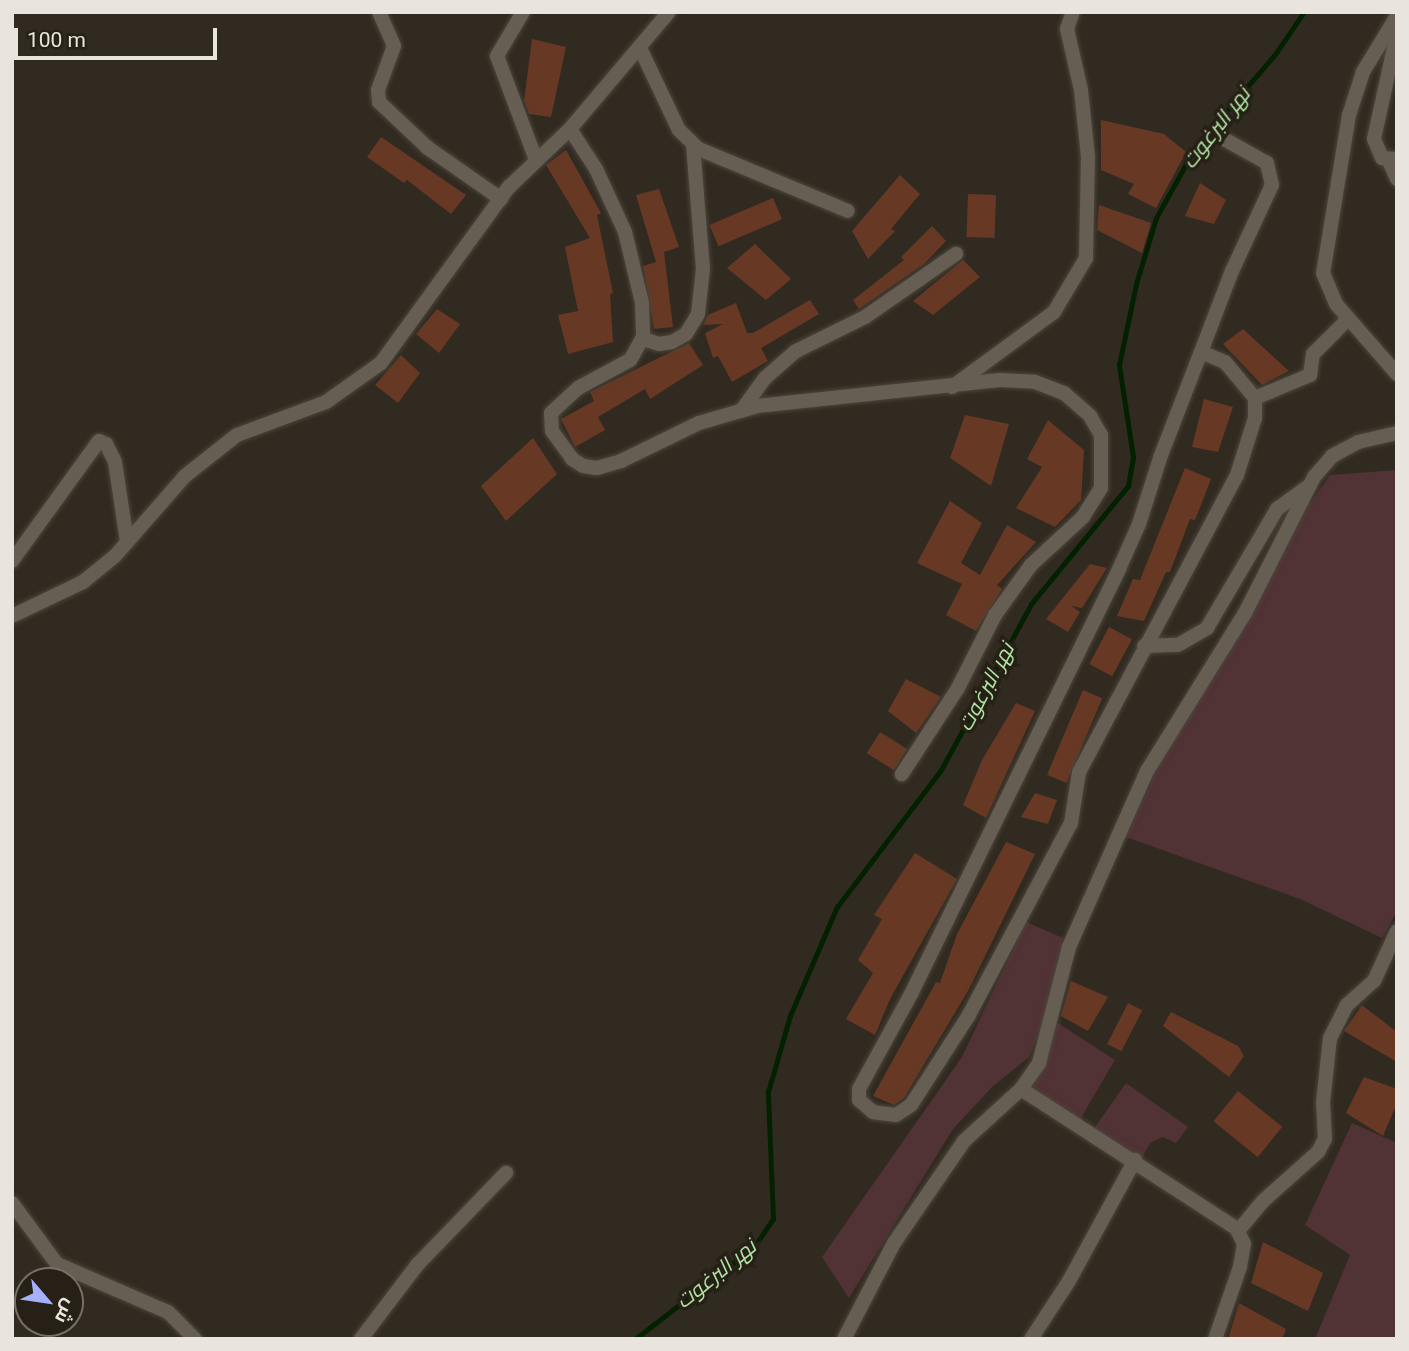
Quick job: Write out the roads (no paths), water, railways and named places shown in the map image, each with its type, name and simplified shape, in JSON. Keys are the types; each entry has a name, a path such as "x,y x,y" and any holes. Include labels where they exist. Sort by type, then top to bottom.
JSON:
{"street":[{"path":"379,12 394,46 381,80 379,102 428,148 500,199"},
{"path":"523,12 497,56 535,157"},
{"path":"12,616 83,582 127,541 185,476 219,447 237,435 326,402 381,363 500,199 535,157 570,129 669,12"},
{"path":"951,388 1054,312 1086,258 1088,157 1081,90 1067,29 1073,12"},
{"path":"1397,16 1357,91 1327,233 1326,289 1348,319 1397,374"},
{"path":"1397,34 1374,139 1375,150 1393,160 1397,179"},
{"path":"640,48 673,118 693,144 848,211"},
{"path":"570,129 596,169 625,232 642,303 643,339 630,360 578,388 551,413 552,431 572,459 597,468 699,423 741,411 951,388 1000,380 1035,382 1064,393 1090,416 1101,435 1104,461 1101,488 1083,517 1031,565 995,615 958,688 902,774"},
{"path":"1201,352 1224,362 1255,398 1255,418 1237,475 1076,777 1071,823 969,1015 912,1105 896,1115 873,1112 859,1100 859,1089 912,992 1119,569 1201,352 1274,178 1267,163 1222,138"},
{"path":"643,339 659,344 672,342 686,334 698,314 703,268 693,144"},
{"path":"741,411 765,379 796,351 865,317 956,254"},
{"path":"1255,398 1310,375 1316,349 1348,319"},
{"path":"845,1338 894,1243 964,1141 1021,1089 1044,1047 1069,947 1147,771 1245,613 1310,485 1332,456 1358,442 1396,434"},
{"path":"12,561 99,441 106,444 115,461 127,541"},
{"path":"1144,646 1178,645 1207,628 1277,509 1310,485"},
{"path":"1238,1231 1263,1201 1318,1152 1325,1139 1323,1103 1330,1038 1347,1005 1380,971 1397,931"},
{"path":"1021,1089 1135,1160 1238,1231 1244,1244 1240,1267 1215,1339"},
{"path":"1031,1339 1069,1281 1135,1160"},
{"path":"361,1339 418,1264 506,1173"},
{"path":"12,1203 57,1264 168,1312 195,1339"}],"waterway":[{"name":"نهر البرغوت","path":"635,1339 754,1247 773,1219 768,1092 790,1016 837,907 941,770 1031,604 1128,486 1133,457 1119,365 1136,284 1156,218 1195,148 1276,53 1304,12"}]}
